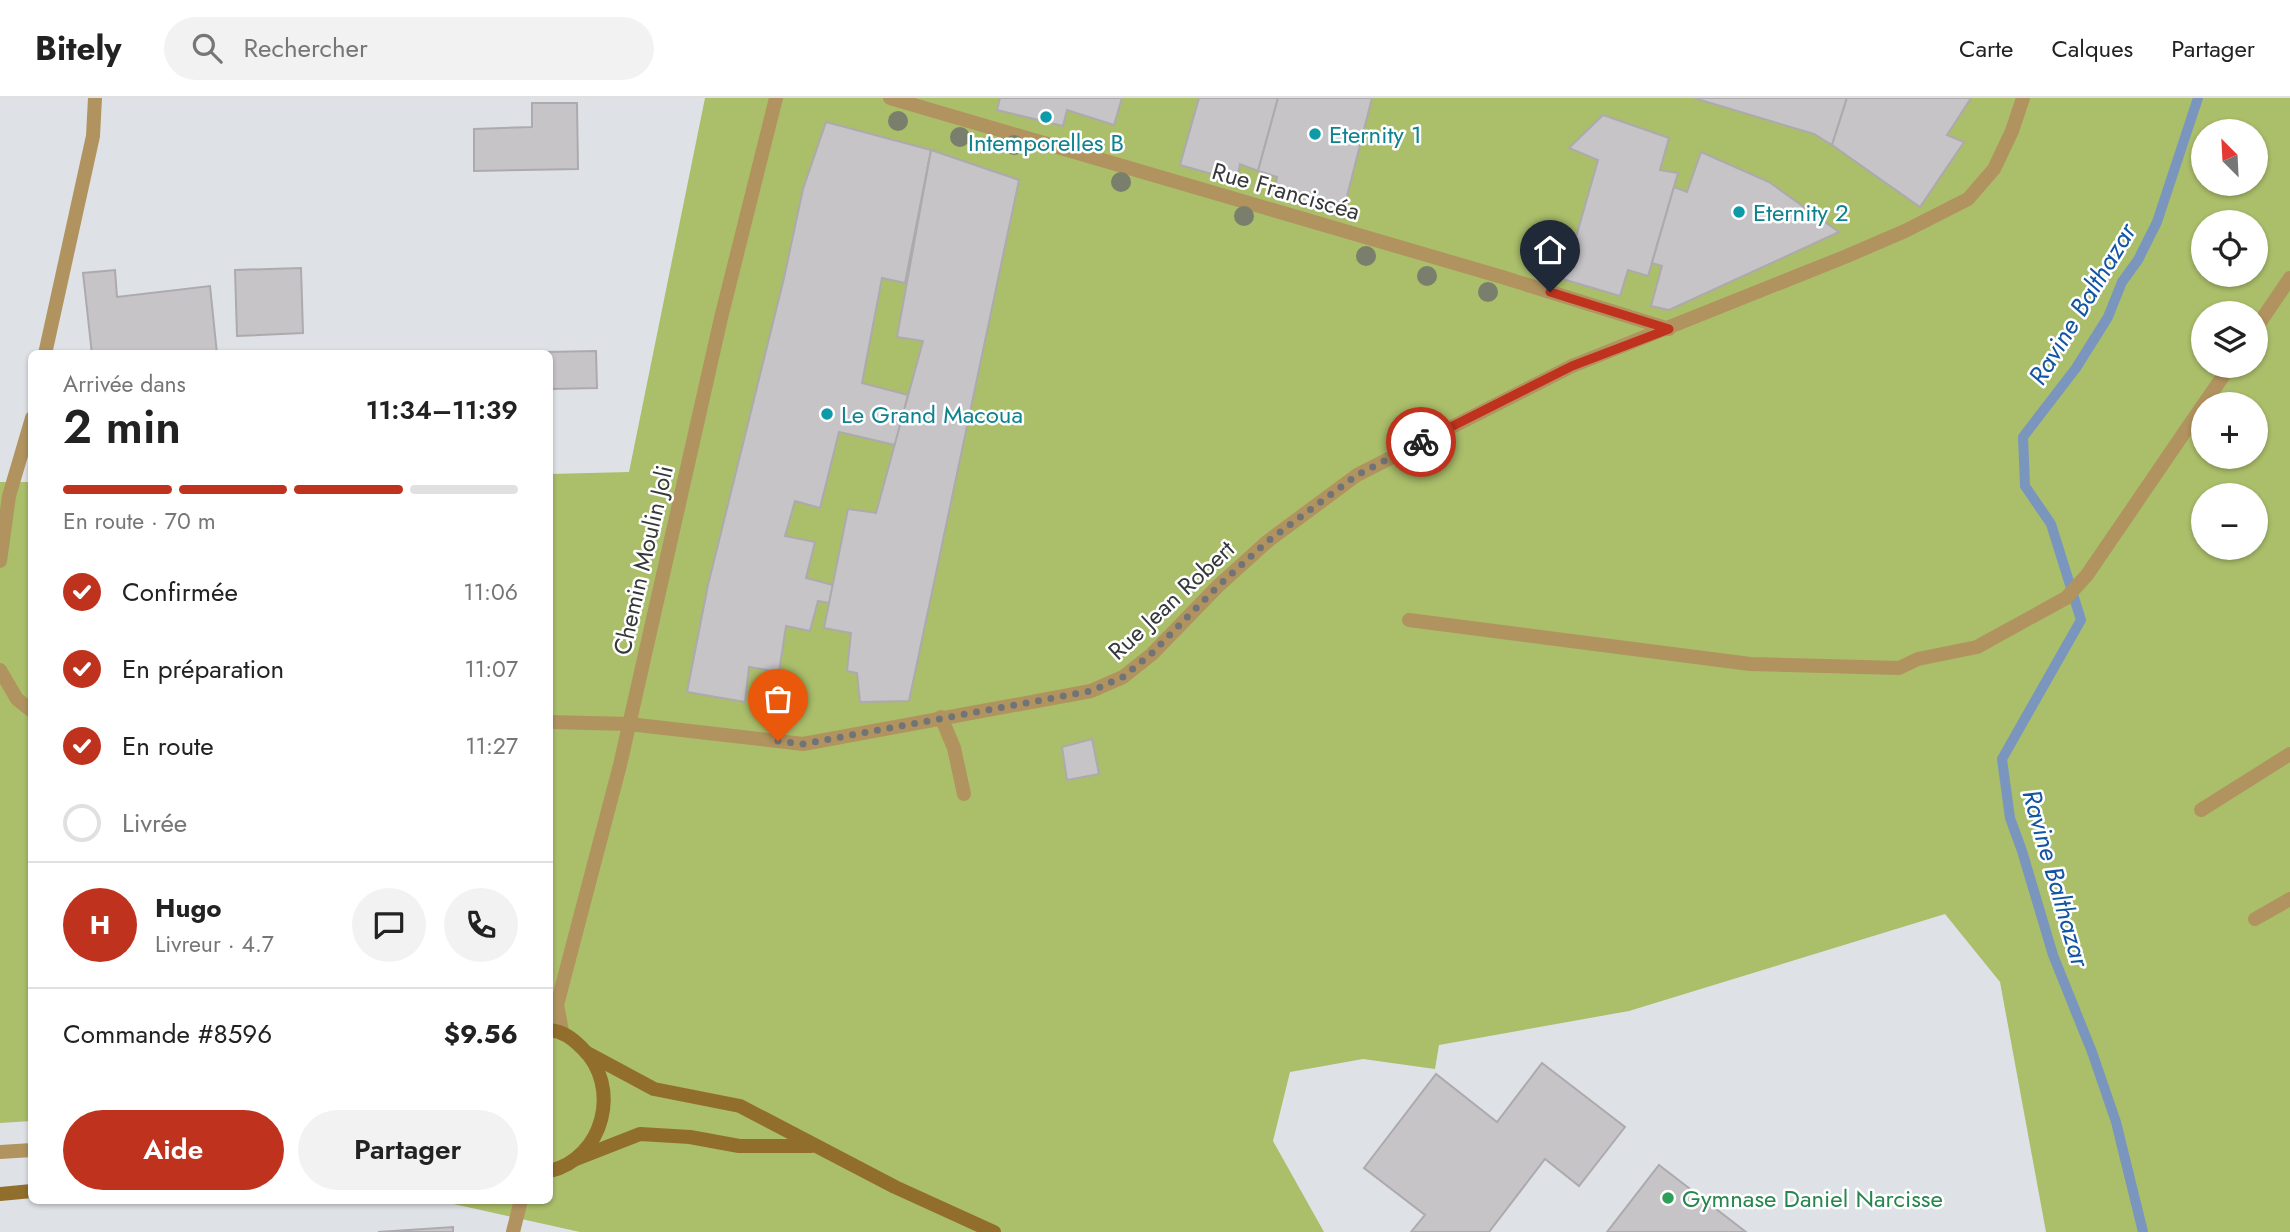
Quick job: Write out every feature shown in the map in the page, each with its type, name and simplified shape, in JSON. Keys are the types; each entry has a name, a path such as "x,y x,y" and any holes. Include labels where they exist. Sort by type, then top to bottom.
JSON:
{"main road":[{"path":"556,1030 587,1053 654,1089 740,1106 895,1187 994,1232"},
{"path":"576,1158 592,1141 603,1120 605,1096 599,1073 587,1053"},
{"path":"553,1170 640,1133 690,1136 739,1146 813,1146"},
{"path":"0,1194 28,1191"}],"street":[{"path":"46,350 93,136 95,98"},
{"name":"Chemin Moulin Joli","path":"556,1030 557,1004 629,724 721,318 776,98"},
{"name":"Rue Franciscéa","path":"890,98 1502,277 1669,329"},
{"name":"Rue Jean Robert","path":"553,722 629,724 803,744 1091,691 1123,677 1152,653 1218,586 1268,541 1357,475 1572,366 1669,329 1905,231 1968,199 1994,169 2012,131 2023,98"},
{"path":"2268,310 2290,278"},
{"path":"1409,620 1751,663 1899,668 1918,659 1977,647 2066,598 2087,575 2191,423"},
{"path":"0,561 4,496 28,429"},
{"path":"0,670 17,699 28,708"},
{"path":"941,717 954,748 964,794"},
{"path":"2201,810 2290,754"},
{"path":"2255,919 2290,899"},
{"path":"0,1152 28,1150"},
{"path":"513,1232 521,1204"}],"green space":[{"path":"705,98 2290,98 2290,1232 2046,1232 2000,982 1945,914 1629,1011 1439,1045 1435,1069 1363,1059 1290,1072 1273,1141 1324,1232 580,1232 454,1204 553,1204 553,474 629,472"},
{"path":"0,482 28,482 28,1121 0,1123"}],"building":[{"name":"Intemporelles B","path":"1000,98 1122,98 1114,125 1067,110 1063,126 997,110"},
{"name":"Eternity 1","path":"1199,98 1278,98 1258,171 1240,164 1237,181 1180,165"},
{"name":"Eternity 1","path":"1278,98 1372,98 1344,208 1329,210 1274,194 1277,177 1258,171"},
{"path":"1694,98 1847,98 1832,145 1814,134"},
{"path":"1847,98 1971,98 1947,135 1964,142 1920,207 1832,145"},
{"path":"532,103 577,103 578,169 474,171 474,129 532,127"},
{"path":"1603,115 1669,138 1660,170 1678,173 1648,276 1628,270 1620,296 1549,275 1562,234 1576,237 1598,160 1569,148"},
{"name":"Le Grand Macoua","path":"826,122 931,150 905,283 882,278 862,383 908,395 895,445 839,432 820,508 795,501 785,536 815,542 806,578 833,585 829,603 818,601 810,631 786,626 779,672 749,667 745,702 687,692 708,585 784,278 803,189"},
{"name":"Le Grand Macoua","path":"931,150 1019,180 909,701 860,702 857,673 847,671 851,633 824,628 848,509 876,513 923,341 897,337"},
{"name":"Eternity 2","path":"1701,152 1769,182 1839,232 1669,310 1651,306 1662,266 1652,263 1674,187 1687,192"},
{"path":"301,268 303,333 237,336 235,270"},
{"path":"115,270 117,297 210,286 217,350 92,350 83,273"},
{"path":"596,351 597,388 553,389 553,352"},
{"path":"1092,739 1099,774 1067,780 1062,747"},
{"path":"1542,1063 1625,1127 1579,1186 1545,1159 1489,1232 1411,1232 1425,1215 1364,1168 1436,1074 1497,1122"},
{"name":"Gymnase Daniel Narcisse","path":"1659,1165 1746,1232 1607,1232"},
{"path":"453,1227 453,1232 378,1232"}],"waterway":[{"name":"Ravine Balthazar","path":"2143,1232 2116,1122 2092,1052 2053,955 2010,818 2002,759 2081,620 2051,524 2025,486 2023,437 2076,368 2108,317 2122,282 2138,260 2157,222 2198,98"}],"way so far":[{"path":"778,741 803,744 1091,691 1123,677 1152,653 1218,586 1268,541 1357,475 1421,442"}],"place":[{"name":"Intemporelles B","path":"1046,117"},
{"name":"Eternity 1","path":"1315,134"},
{"name":"Eternity 2","path":"1739,212"},
{"name":"Le Grand Macoua","path":"827,414"},
{"name":"Gymnase Daniel Narcisse","path":"1668,1198"}],"route":[{"path":"1421,442 1572,366 1669,329 1550,292"}]}
